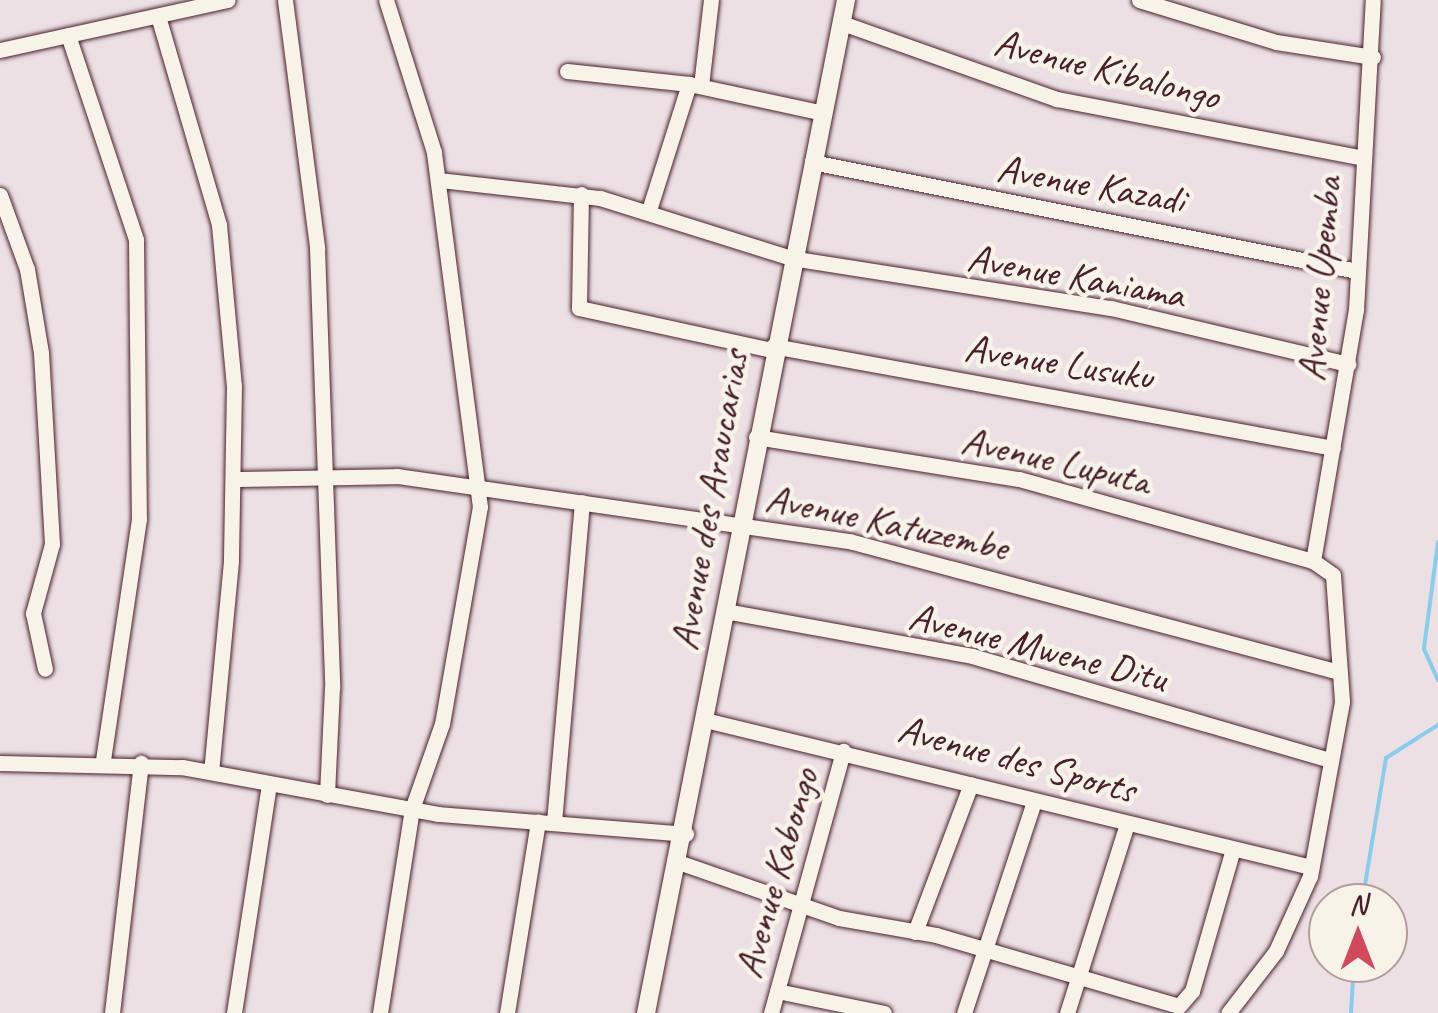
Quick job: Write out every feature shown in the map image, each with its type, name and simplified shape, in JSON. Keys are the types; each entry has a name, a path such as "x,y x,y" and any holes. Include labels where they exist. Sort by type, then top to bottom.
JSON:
{"street":[{"path":"1,45 158,16 191,4 228,0"},
{"path":"285,0 314,204 327,795"},
{"path":"380,1013 412,809 442,724 480,489 439,180 386,0"},
{"path":"649,210 695,85 711,0"},
{"name":"Avenue des Araucarias","path":"646,1013 681,863 773,348 846,0"},
{"path":"1139,0 1276,42 1372,57"},
{"name":"Avenue Upemba","path":"1313,561 1348,364 1373,0"},
{"path":"158,16 222,244 233,479 211,771"},
{"name":"Avenue Kibalongo","path":"842,23 1074,103 1362,158"},
{"path":"68,35 136,240 138,519 103,760"},
{"path":"567,71 695,85 823,113"},
{"name":"Avenue Kazadi","path":"812,162 1357,270"},
{"name":"Avenue Kaniama","path":"439,180 581,194 649,210 791,258 1111,308 1348,364"},
{"name":"Avenue Lusuku","path":"581,194 579,308 773,348 1334,448"},
{"path":"0,195 26,269 41,353 52,544 33,613 45,669"},
{"name":"Avenue Luputa","path":"756,437 1019,479 1313,561 1333,574 1339,672"},
{"name":"Avenue Katuzembe","path":"233,479 322,477 480,489 742,523 945,563 1339,672"},
{"path":"507,1013 546,821 582,502"},
{"name":"Avenue Mwene Ditu","path":"726,611 980,658 1331,760"},
{"path":"1228,1013 1292,925 1311,866 1331,760 1339,672"},
{"name":"Avenue des Sports","path":"705,720 1311,866"},
{"name":"Avenue Kabongo","path":"770,1013 806,902 843,751"},
{"path":"0,762 103,760 211,771 412,809 686,834"},
{"path":"112,1013 141,764"},
{"path":"234,1013 269,784"},
{"path":"916,932 970,784"},
{"path":"964,1013 980,954 1034,801"},
{"path":"1068,1013 1127,824"},
{"path":"681,863 1077,982 1184,1005 1233,849"},
{"path":"778,991 884,1013"}],"waterway":[{"path":"1438,542 1424,649 1438,680"},
{"path":"1365,883 1386,758 1438,725"},
{"path":"1351,1013 1353,983"}]}
